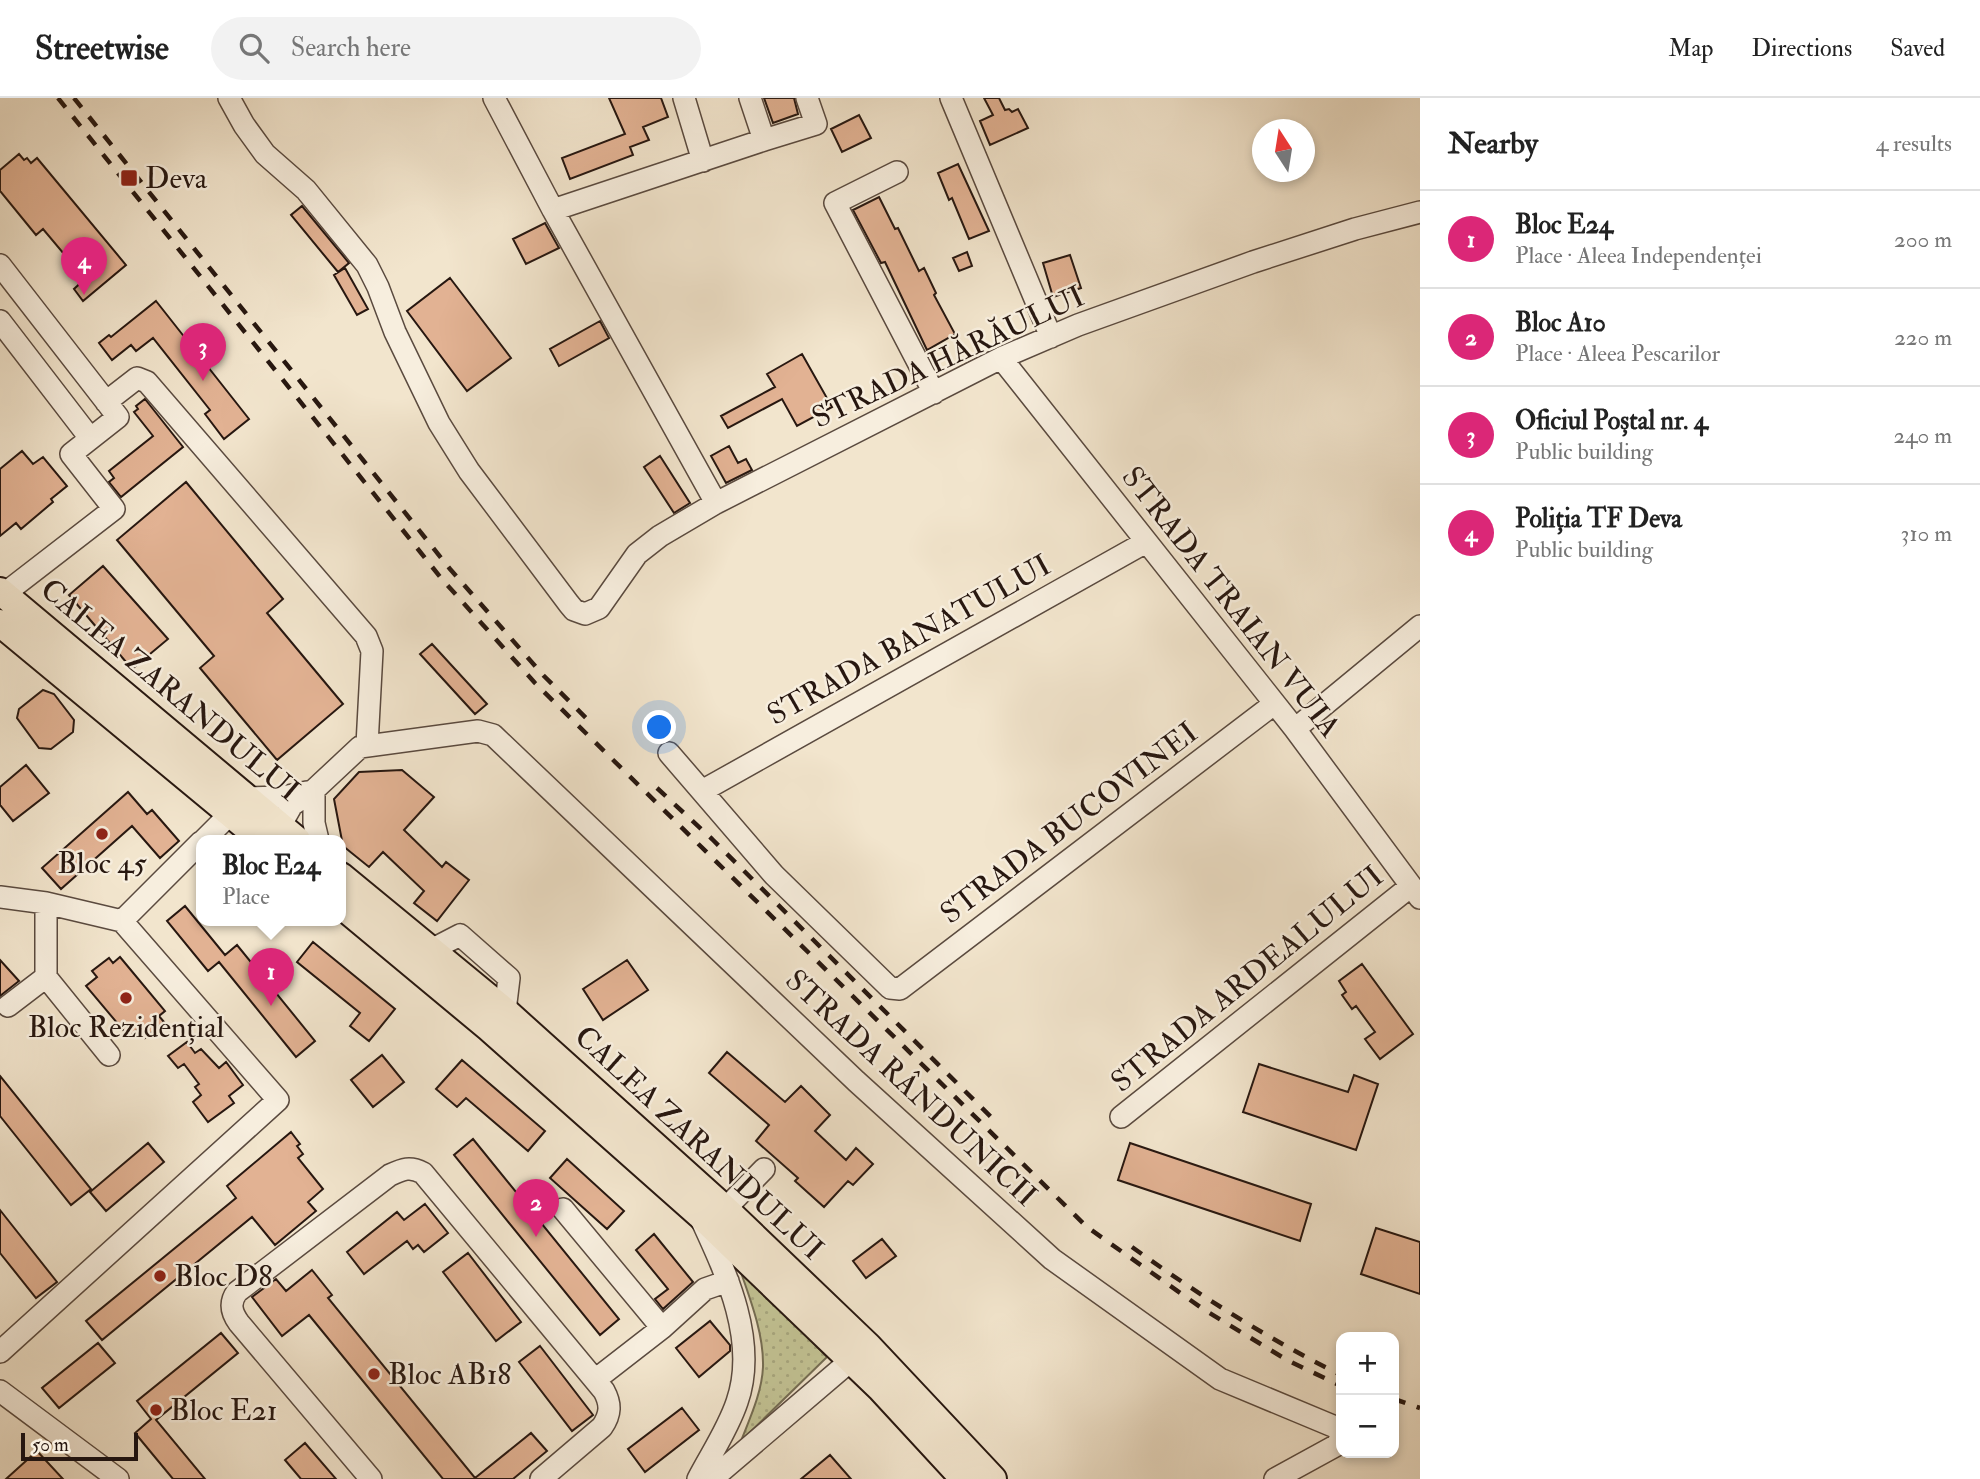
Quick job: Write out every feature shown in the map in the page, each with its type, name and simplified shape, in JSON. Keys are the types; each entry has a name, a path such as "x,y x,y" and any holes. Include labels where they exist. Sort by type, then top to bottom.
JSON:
{"main road":[{"name":"CALEA ZARANDULUI","path":"2,592 238,806"},
{"name":"CALEA ZARANDULUI","path":"0,623 276,835"},
{"name":"CALEA ZARANDULUI","path":"346,880 505,1012 993,1479"},
{"name":"CALEA ZARANDULUI","path":"346,909 712,1212"},
{"name":"CALEA ZARANDULUI","path":"860,1353 881,1389 964,1479"}],"street":[{"name":"STRADA HĂRĂULUI","path":"229,98 265,154 306,190 367,265 395,332 439,423 469,471 569,604 574,610 584,614 595,611 603,604 627,567 645,546 716,503 1001,358 1253,262 1355,229 1420,212"},
{"path":"494,98 716,503"},
{"path":"684,98 703,161"},
{"path":"750,98 764,140"},
{"path":"553,210 816,124 807,98"},
{"path":"951,98 1051,337"},
{"path":"897,172 835,203 934,393"},
{"path":"2,592 114,509 71,454 118,417 3,274"},
{"path":"0,321 90,438"},
{"name":"STRADA TRAIAN VUIA","path":"1001,358 1295,729 1415,892"},
{"path":"106,402 137,377 147,382 366,636 372,651 367,745 354,750 314,790 303,814 278,835"},
{"name":"STRADA BANATULUI","path":"702,791 1146,542"},
{"path":"1295,729 1420,626"},
{"name":"STRADA BUCOVINEI","path":"702,791 774,876 890,988 900,989 1274,704"},
{"name":"STRADA RÂNDUNICII","path":"367,745 478,732 489,733 498,738 856,1081 1052,1259 1220,1379 1336,1427"},
{"path":"669,753 702,791"},
{"path":"208,835 238,806 314,790"},
{"path":"314,790 317,835"},
{"path":"122,921 196,847"},
{"name":"STRADA ARDEALULUI","path":"1121,1118 1415,892"},
{"path":"0,897 46,903 122,921 278,1100 0,1352"},
{"path":"46,903 46,977 109,1055"},
{"path":"8,1006 46,977"},
{"path":"370,1479 239,1323 231,1308 237,1292 390,1175 404,1168 414,1168 423,1173 608,1399 609,1417 585,1443 541,1479"},
{"path":"698,1479 732,1414 743,1382 744,1366 739,1322 712,1212 764,1169"},
{"path":"563,1209 662,1328"},
{"path":"595,1380 662,1328 705,1289 728,1281"},
{"path":"712,1479 860,1353"},
{"path":"0,1391 118,1479"},
{"name":"STRADA RÂNDUNICII","path":"1275,1479 1336,1446"}],"green space":[{"path":"738,1264 827,1357 741,1441 758,1395 763,1354 751,1302"}],"building":[{"path":"609,98 661,98 668,117 643,127 649,140 630,147 633,155 570,179 562,158 625,134"},
{"path":"764,98 794,98 798,114 773,123"},
{"path":"984,98 999,98 1005,110 1012,112 1018,109 1028,128 990,145 980,121 993,115"},
{"path":"859,115 871,138 842,152 831,129"},
{"path":"19,154 31,163 37,158 126,265 83,301 74,289 85,279 43,229 36,235 0,191 0,170"},
{"path":"958,164 989,231 969,239 938,173"},
{"path":"879,197 919,271 924,268 936,293 934,295 955,334 927,350 885,262 881,263 853,210"},
{"path":"302,206 349,263 338,272 291,215"},
{"path":"545,223 559,248 526,264 513,239"},
{"path":"967,252 972,266 959,271 953,258"},
{"path":"1070,255 1081,288 1053,297 1043,263"},
{"path":"345,268 368,309 357,315 334,275"},
{"path":"450,278 511,358 467,391 407,311"},
{"path":"156,301 249,419 224,439 205,414 210,410 153,338 136,351 131,345 112,360 99,343 109,335 111,337"},
{"path":"600,321 609,338 559,366 550,349"},
{"path":"802,354 832,407 797,426 782,399 728,428 721,416 775,387 767,374"},
{"path":"145,399 183,447 121,497 109,482 114,478 109,471 153,436 134,412 138,409 136,406"},
{"path":"729,446 738,463 746,459 752,470 726,483 711,456"},
{"path":"22,451 33,464 43,457 67,486 51,499 53,502 21,529 16,523 0,536 0,469"},
{"path":"660,456 690,503 674,513 644,467"},
{"path":"186,482 283,599 267,613 343,704 277,760 200,668 214,656 117,540"},
{"path":"103,566 168,639 132,669 69,595"},
{"path":"432,644 487,704 475,714 420,654"},
{"path":"43,690 54,694 74,720 73,732 51,749 39,748 17,718 19,709"},
{"path":"26,765 49,793 13,821 0,805 0,787"},
{"path":"402,770 434,797 404,830 442,867 446,862 469,880 437,921 414,903 424,891 383,852 369,867 346,848 346,835 341,835 334,799 359,772"},
{"name":"Bloc 45","path":"128,792 147,814 152,810 179,841 160,858 132,826 61,889 42,868"},
{"path":"185,906 196,919 196,926 201,926 225,955 237,945 315,1041 296,1057 219,962 208,971 167,921"},
{"path":"313,942 395,1009 369,1041 350,1026 360,1013 297,962"},
{"name":"Bloc Rezidențial","path":"120,957 165,1011 159,1016 164,1022 145,1038 138,1029 129,1037 86,986 97,977 92,971 109,958 113,963"},
{"path":"0,960 19,981 0,996"},
{"path":"627,960 648,990 603,1020 583,989"},
{"path":"1362,964 1413,1034 1380,1059 1365,1039 1375,1032 1356,1006 1352,1009 1342,995 1346,992 1339,981"},
{"path":"187,1042 195,1053 201,1049 219,1068 226,1062 243,1085 229,1096 234,1103 208,1122 193,1102 201,1095 195,1087 199,1084 184,1064 178,1068 168,1056"},
{"path":"727,1052 785,1102 801,1086 830,1115 815,1131 846,1160 856,1148 873,1164 853,1185 848,1181 824,1207 795,1181 798,1178 756,1141 769,1125 709,1073"},
{"path":"382,1055 404,1082 373,1107 351,1080"},
{"path":"462,1060 545,1131 528,1151 466,1098 457,1107 436,1089"},
{"path":"1259,1064 1348,1092 1354,1075 1378,1084 1356,1150 1243,1112"},
{"path":"0,1076 91,1189 71,1205 0,1116"},
{"path":"291,1132 300,1144 297,1146 303,1154 298,1158 323,1189 308,1202 316,1211 275,1245 252,1217 102,1340 86,1321 236,1198 227,1186"},
{"path":"473,1139 619,1319 600,1335 454,1155"},
{"path":"148,1143 164,1162 106,1211 90,1192"},
{"path":"1130,1143 1311,1204 1300,1241 1118,1180"},
{"path":"567,1159 624,1211 607,1229 550,1178"},
{"path":"425,1204 448,1233 424,1252 418,1245 413,1249 407,1241 364,1274 347,1252 397,1212 404,1220"},
{"path":"0,1210 57,1282 36,1298 0,1253"},
{"path":"1376,1228 1420,1242 1420,1294 1361,1274"},
{"path":"654,1234 693,1282 663,1309 655,1299 668,1289 636,1250"},
{"path":"882,1239 896,1256 866,1278 853,1261"},
{"path":"468,1253 521,1322 496,1341 443,1272"},
{"name":"Bloc AB18","path":"312,1270 332,1295 328,1298 475,1478 531,1433 547,1451 513,1479 443,1479 309,1315 282,1336 252,1297 276,1279 286,1291"},
{"path":"710,1321 730,1345 730,1351 699,1377 676,1348"},
{"name":"Bloc E21","path":"221,1333 238,1353 156,1420 205,1479 173,1479 135,1433 151,1419 137,1401"},
{"path":"98,1343 115,1363 59,1408 42,1388"},
{"path":"540,1346 593,1415 572,1431 519,1362"},
{"path":"682,1408 699,1430 645,1472 628,1449"},
{"path":"305,1443 336,1479 301,1479 285,1460"},
{"path":"37,1451 63,1479 6,1479"},
{"path":"830,1455 851,1479 801,1479"}],"railway":[{"path":"58,98 441,578 535,683 1087,1227 1203,1309 1287,1360 1336,1384"},
{"path":"74,98 450,569 544,676 590,722"},
{"path":"657,788 712,839 994,1120"},
{"path":"1132,1247 1234,1316 1336,1372"},
{"path":"1399,1401 1420,1408"}],"place":[{"name":"Deva","path":"129,178"},
{"name":"Poliția TF Deva","path":"84,295"},
{"name":"Oficiul Poștal nr. 4","path":"203,381"},
{"name":"Bloc 45","path":"102,834"},
{"name":"Bloc Rezidențial","path":"126,998"},
{"name":"Bloc E24","path":"271,1006"},
{"name":"Bloc A10","path":"536,1237"},
{"name":"Bloc D8","path":"160,1276"},
{"name":"Bloc AB18","path":"374,1374"},
{"name":"Bloc E21","path":"156,1410"}]}
